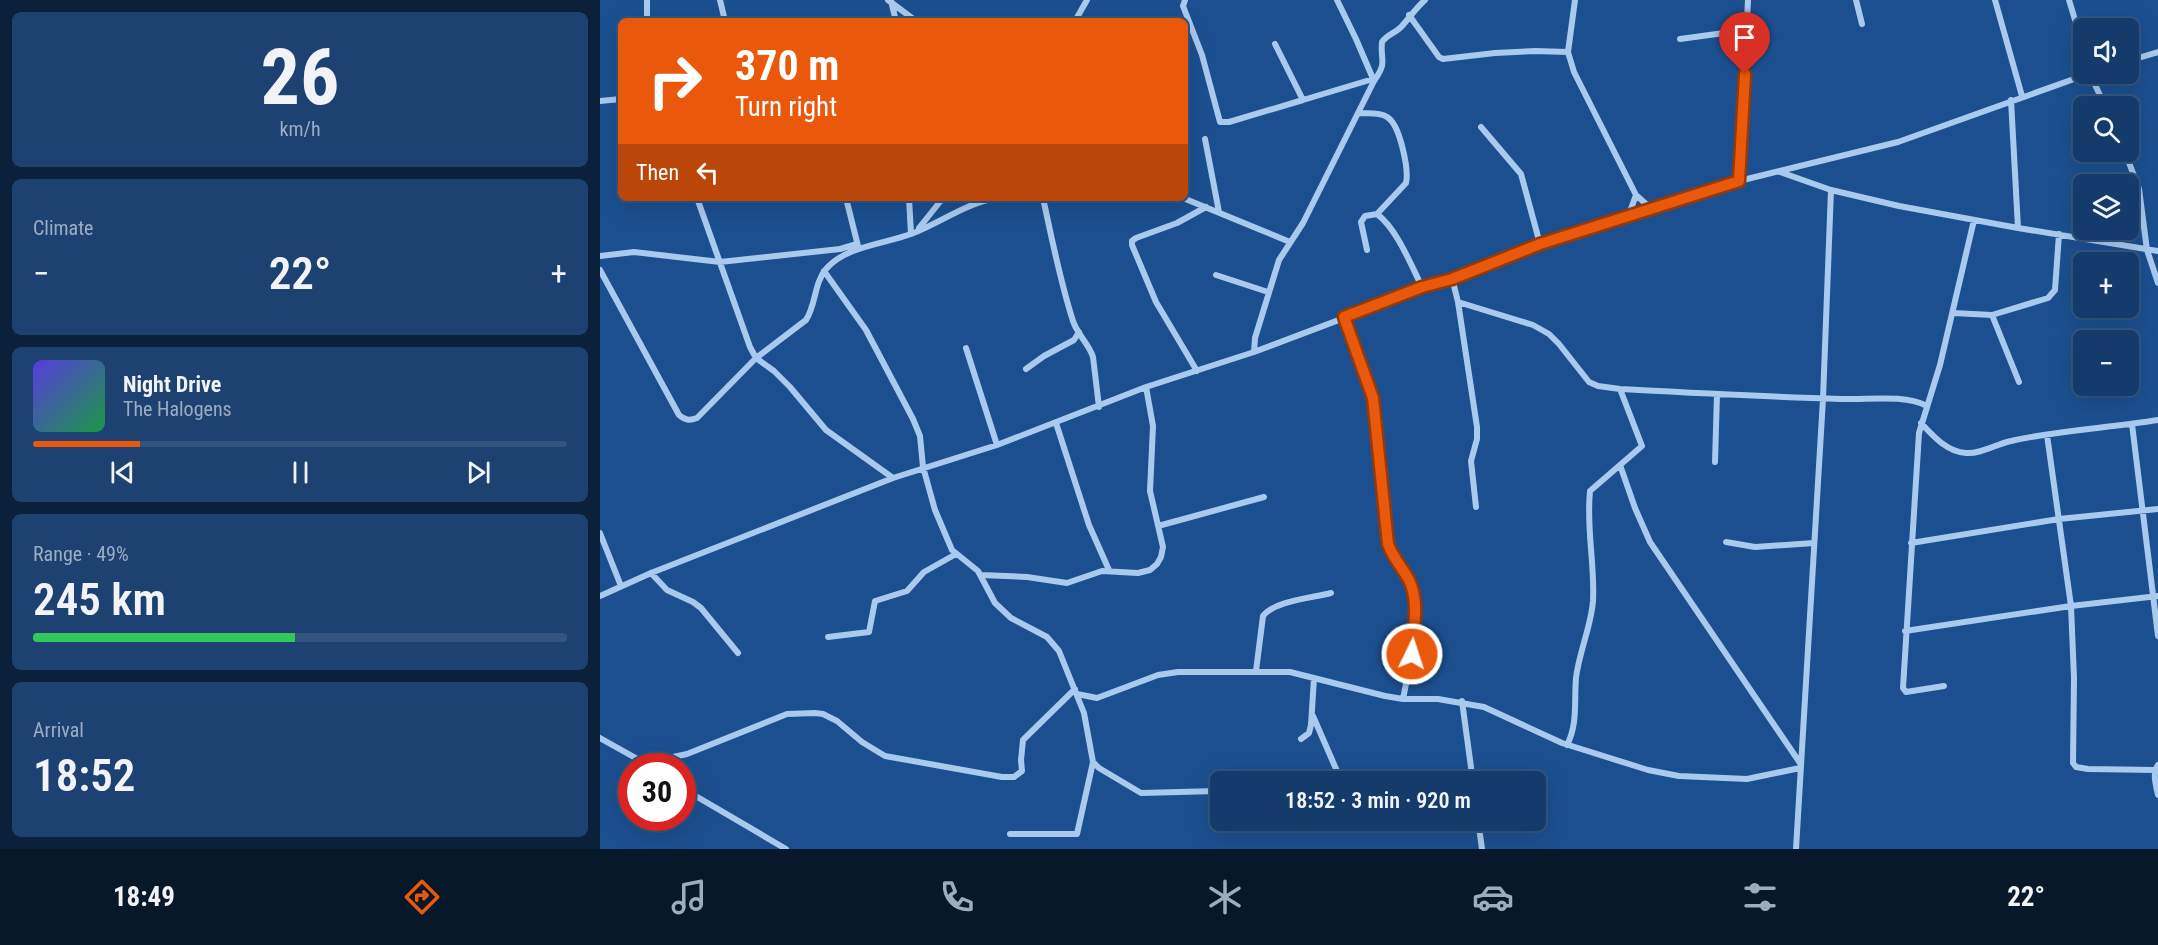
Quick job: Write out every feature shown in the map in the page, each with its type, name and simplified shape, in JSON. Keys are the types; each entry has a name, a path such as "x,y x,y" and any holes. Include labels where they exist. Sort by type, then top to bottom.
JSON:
{"street":[{"path":"647,0 647,18"},
{"path":"720,0 723,18"},
{"path":"1077,18 1087,0"},
{"path":"1185,0 1183,6 1188,18"},
{"path":"1337,0 1373,80"},
{"path":"1254,352 1255,338 1279,260 1303,223 1359,113 1373,80 1383,65 1382,42 1390,33 1401,27 1409,15 1425,0"},
{"path":"1575,0 1568,52 1574,72 1636,195 1646,204 1655,207"},
{"path":"1739,181 1748,0"},
{"path":"1856,0 1862,24"},
{"path":"1995,0 2022,96"},
{"path":"2069,0 2074,18"},
{"path":"889,1 895,18"},
{"path":"889,1 912,18"},
{"path":"1409,15 1439,57 1443,59 1506,52 1568,52"},
{"path":"1188,19 1202,55 1220,122 1229,122 1373,80"},
{"path":"1680,39 1746,30"},
{"path":"1275,44 1303,100"},
{"path":"2139,58 2158,52"},
{"path":"600,596 651,573 892,478 997,445 1146,387 1254,352 1540,244 1739,181 1898,142 2073,79"},
{"path":"600,101 618,99"},
{"path":"2011,100 2018,228"},
{"path":"1359,113 1378,114 1390,118 1398,132 1406,166 1406,183 1377,214 1365,216 1361,222 1366,250"},
{"path":"1481,127 1521,174 1540,244"},
{"path":"1205,139 1219,212"},
{"path":"2129,162 2139,189 2148,250 2158,283"},
{"path":"1780,172 1831,190 1899,206 2158,251"},
{"path":"1796,849 1823,399 1831,190"},
{"path":"1628,217 1636,195"},
{"path":"1188,200 1290,242"},
{"path":"698,201 750,347 756,358 790,387 826,430 892,478"},
{"path":"847,201 858,247"},
{"path":"909,201 914,232"},
{"path":"914,232 940,201"},
{"path":"600,256 634,252 720,262 858,247 914,232 982,201"},
{"path":"1044,201 1073,323 1091,350 1093,357 1099,407"},
{"path":"1197,371 1156,302 1132,241 1177,223 1206,207"},
{"path":"1377,214 1385,221 1399,242 1422,287"},
{"path":"1944,686 1906,692 1904,690 1902,684 1905,631 1919,433 1940,365 1974,220"},
{"path":"1953,313 1992,315 2053,295 2059,234"},
{"path":"600,270 679,415 684,420 697,418 756,358 806,320 824,271 858,247"},
{"path":"824,271 866,330 908,407 920,436 923,467 941,526 952,550 981,575 995,603 1011,618 1053,642 1076,692 1086,722 1094,762 1077,834 1010,834"},
{"path":"1216,275 1268,292"},
{"path":"1452,279 1458,302 1477,427 1477,439 1471,461 1476,507"},
{"path":"1458,302 1533,325 1549,334 1560,344 1589,382 1598,386 1823,399 1902,400 1919,402 1927,406"},
{"path":"1992,315 2019,382"},
{"path":"1344,317 1373,398 1388,544 1408,579 1414,595 1412,654 1403,699"},
{"path":"1026,369 1044,356 1074,340 1079,332"},
{"path":"966,348 997,445"},
{"path":"981,575 1027,577 1067,583 1109,570 1138,573 1150,570 1157,564 1163,547 1150,491 1153,426 1146,387"},
{"path":"1567,745 1575,727 1578,661 1593,603 1593,563 1588,516 1590,491 1642,446 1620,389"},
{"path":"1716,462 1717,394"},
{"path":"1921,423 1942,443 1952,449 1965,453 1976,453 2010,441 2158,420"},
{"path":"1056,423 1089,525 1109,570"},
{"path":"2132,424 2155,596 2158,636"},
{"path":"2047,435 2071,606 2074,678 2073,763 2076,767 2088,769 2157,768 2158,795"},
{"path":"1620,465 1650,542 1683,588 1800,766"},
{"path":"1158,526 1264,497"},
{"path":"1911,543 2060,519 2158,509"},
{"path":"600,533 621,586"},
{"path":"1726,542 1755,547 1814,543"},
{"path":"828,637 868,632 875,601 907,591 924,572 957,554"},
{"path":"651,573 667,590 701,608 738,653"},
{"path":"1256,671 1263,616 1267,610 1331,593"},
{"path":"1905,631 2155,596"},
{"path":"1076,692 1098,698 1158,675 1178,672 1290,672 1385,696 1403,699 1438,699 1484,706 1567,745 1679,777 1747,779 1800,766"},
{"path":"1301,739 1309,733 1313,716 1314,678"},
{"path":"690,753 787,714 815,713 837,721 862,742 885,756 1002,777 1014,777 1022,771 1023,740 1076,692"},
{"path":"1462,702 1471,771"},
{"path":"1313,716 1337,771"},
{"path":"600,738 626,753"},
{"path":"1094,762 1099,768 1141,793 1210,791"},
{"path":"696,796 786,849"},
{"path":"1480,831 1482,849"}],"route":[{"path":"1412,654 1414,595 1408,579 1388,544 1373,398 1344,317 1422,287 1452,279 1540,244 1739,181 1745,74"}]}
